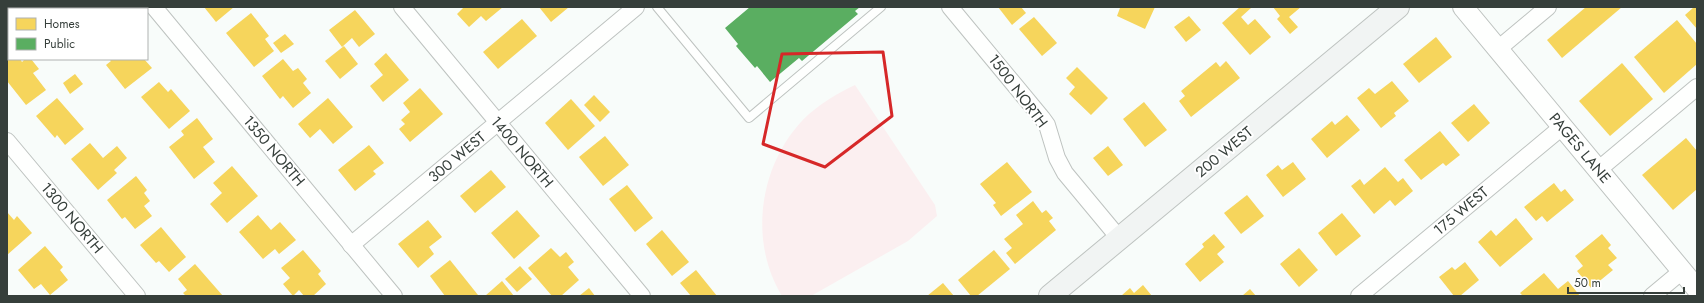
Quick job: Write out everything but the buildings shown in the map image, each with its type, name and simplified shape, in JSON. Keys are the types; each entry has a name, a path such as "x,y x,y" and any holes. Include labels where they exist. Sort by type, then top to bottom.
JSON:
{"main road":[{"name":"200 WEST","path":"1050,296 1398,7"}],"street":[{"name":"1350 NORTH","path":"154,7 394,296"},
{"name":"1400 NORTH","path":"402,7 642,296"},
{"name":"300 WEST","path":"351,245 636,7"},
{"name":"1500 NORTH","path":"950,7 1040,115 1047,125 1057,158 1065,173 1120,238"},
{"name":"PAGES LANE","path":"1463,7 1697,289"},
{"path":"1498,49 1548,7"},
{"path":"1598,170 1697,87"},
{"name":"175 WEST","path":"1359,296 1562,127"},
{"name":"1300 NORTH","path":"7,141 137,296"},
{"path":"1652,296 1682,271"}],"lane":[{"path":"657,7 749,118 881,7"}],"highlighted area":[{"path":"883,52 892,116 825,167 763,144 782,54"}],"shaded area":[{"path":"855,85 935,205 937,216 908,241 811,296 782,296 771,274 765,250 762,225 764,200 770,176 779,153 792,132 809,114 831,98"}]}
